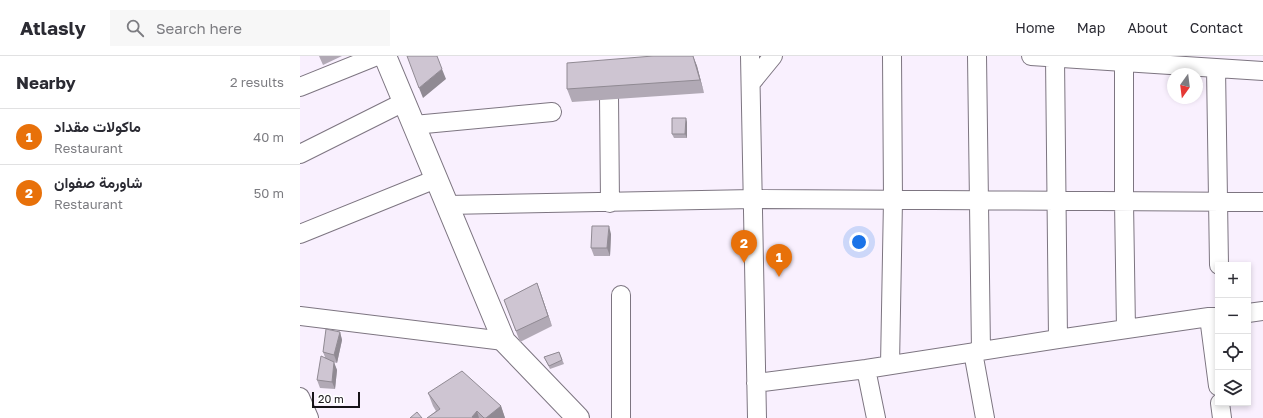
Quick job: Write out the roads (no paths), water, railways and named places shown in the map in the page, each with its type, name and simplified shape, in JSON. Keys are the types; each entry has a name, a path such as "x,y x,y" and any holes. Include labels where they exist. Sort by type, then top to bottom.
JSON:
{"main road":[{"path":"385,56 504,341 578,418"}],"street":[{"path":"300,87 377,56"},
{"path":"750,56 756,418"},
{"path":"750,82 773,56"},
{"path":"890,365 893,200 892,56"},
{"path":"977,56 977,351 985,418"},
{"path":"1031,56 1263,71"},
{"path":"1055,58 1058,339"},
{"path":"1124,62 1126,329"},
{"path":"1216,68 1219,262"},
{"path":"609,96 610,203"},
{"path":"300,154 404,102"},
{"path":"414,125 552,112"},
{"path":"300,234 436,179"},
{"path":"447,205 753,200 1263,202"},
{"path":"621,295 621,418"},
{"path":"1251,313 1263,311"},
{"path":"300,316 504,341"},
{"path":"756,383 866,369 977,351 1214,317 1217,370"},
{"path":"866,369 876,418"},
{"path":"300,396 309,418"},
{"path":"1220,406 1222,418"}],"place":[{"name":"شاورمة صفوان","path":"744,263"},
{"name":"ماكولات مقداد","path":"779,277"}]}
